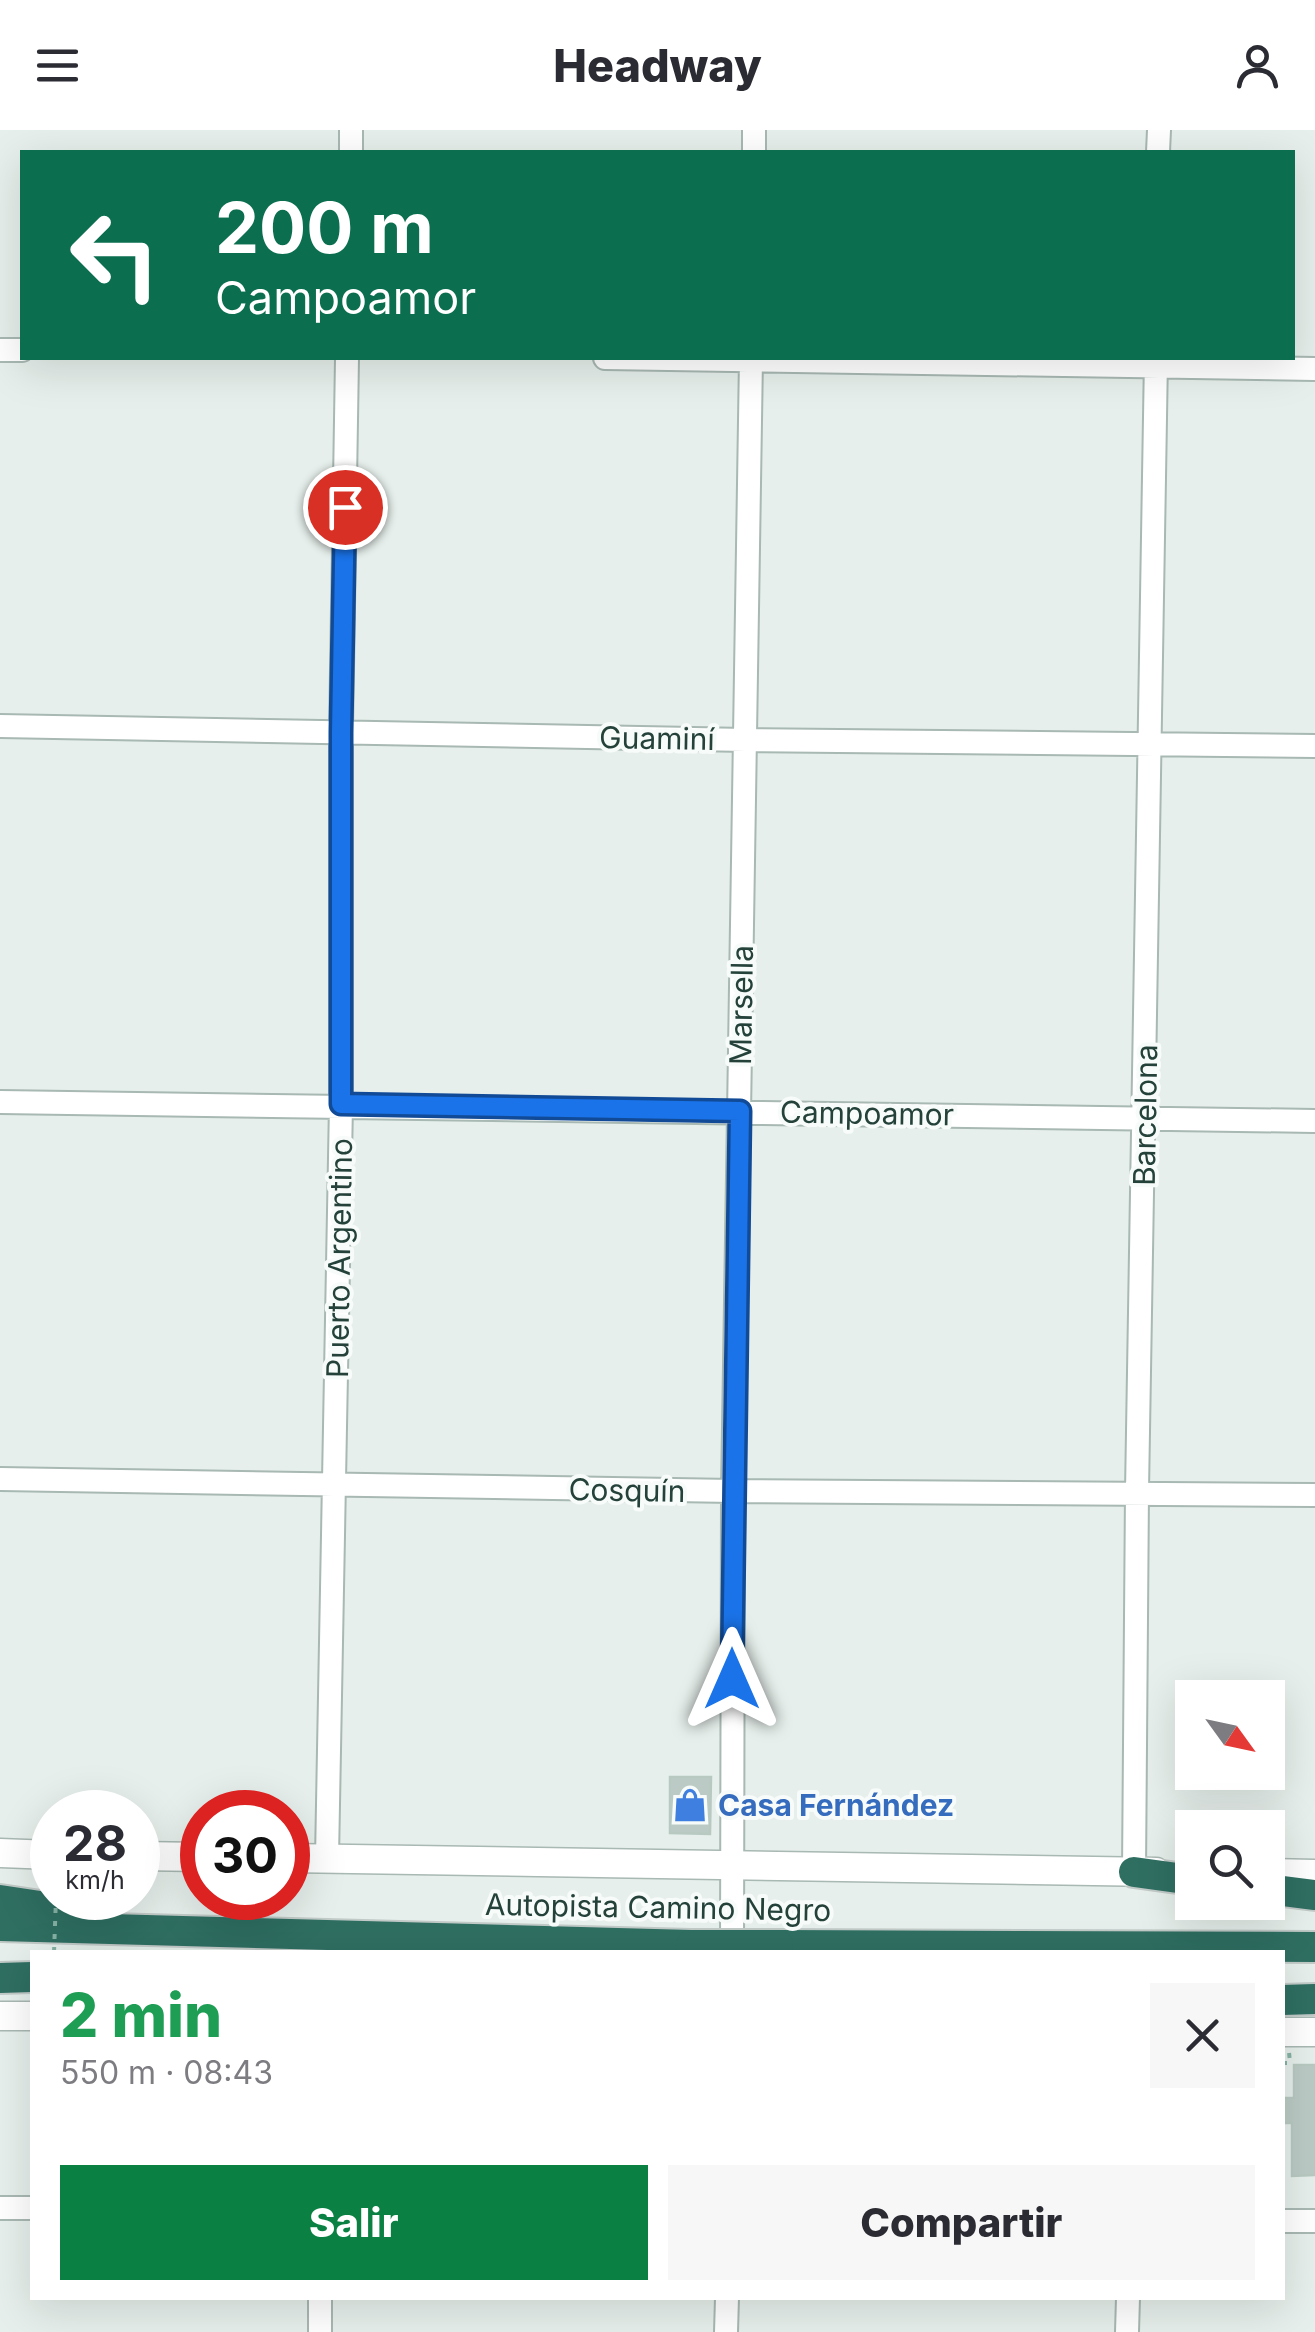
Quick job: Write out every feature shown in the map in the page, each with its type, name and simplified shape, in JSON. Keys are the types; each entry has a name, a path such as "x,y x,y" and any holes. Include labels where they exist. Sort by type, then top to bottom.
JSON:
{"highway":[{"path":"1134,1872 1175,1875"},
{"path":"1285,1891 1315,1895"},
{"path":"0,1900 206,1932"},
{"name":"Autopista Camino Negro","path":"0,1926 691,1945 1315,1947"},
{"path":"0,1962 30,1963"},
{"path":"0,1978 30,1977"},
{"path":"1285,1982 1315,1983"},
{"path":"1285,2000 1315,1999"}],"street":[{"name":"Puerto Argentino","path":"327,1858 341,1104 341,732 348,360"},
{"name":"Marsella","path":"732,1950 733,1491 751,360"},
{"path":"954,360 1156,362 1315,369"},
{"name":"Barcelona","path":"1134,1872 1156,362"},
{"name":"Guaminí","path":"0,726 1315,746"},
{"name":"Campoamor","path":"0,1102 1315,1121"},
{"name":"Cosquín","path":"0,1479 733,1491 1315,1495"},
{"path":"0,1853 30,1854"},
{"path":"310,1858 1134,1872"},
{"path":"1285,1874 1315,1874"},
{"path":"0,2016 30,2016"},
{"path":"1286,2039 1315,2032"},
{"path":"0,2208 30,2208"},
{"path":"1285,2221 1315,2222"},
{"path":"320,2300 320,2332"},
{"path":"726,2332 727,2300"},
{"path":"1127,2332 1128,2300"}],"path":[{"path":"54,1950 55,1920"},
{"path":"1285,2064 1290,2064 1286,2039"}],"building":[{"name":"Casa Fernández","path":"670,1777 711,1777 710,1834 670,1833"},
{"path":"1294,2065 1315,2065 1315,2175 1292,2176 1292,2123 1285,2123 1285,2098 1294,2098"}],"place":[{"name":"Casa Fernández","path":"690,1805"}],"route":[{"path":"345,507 341,1104 740,1111 732,1679"}]}
